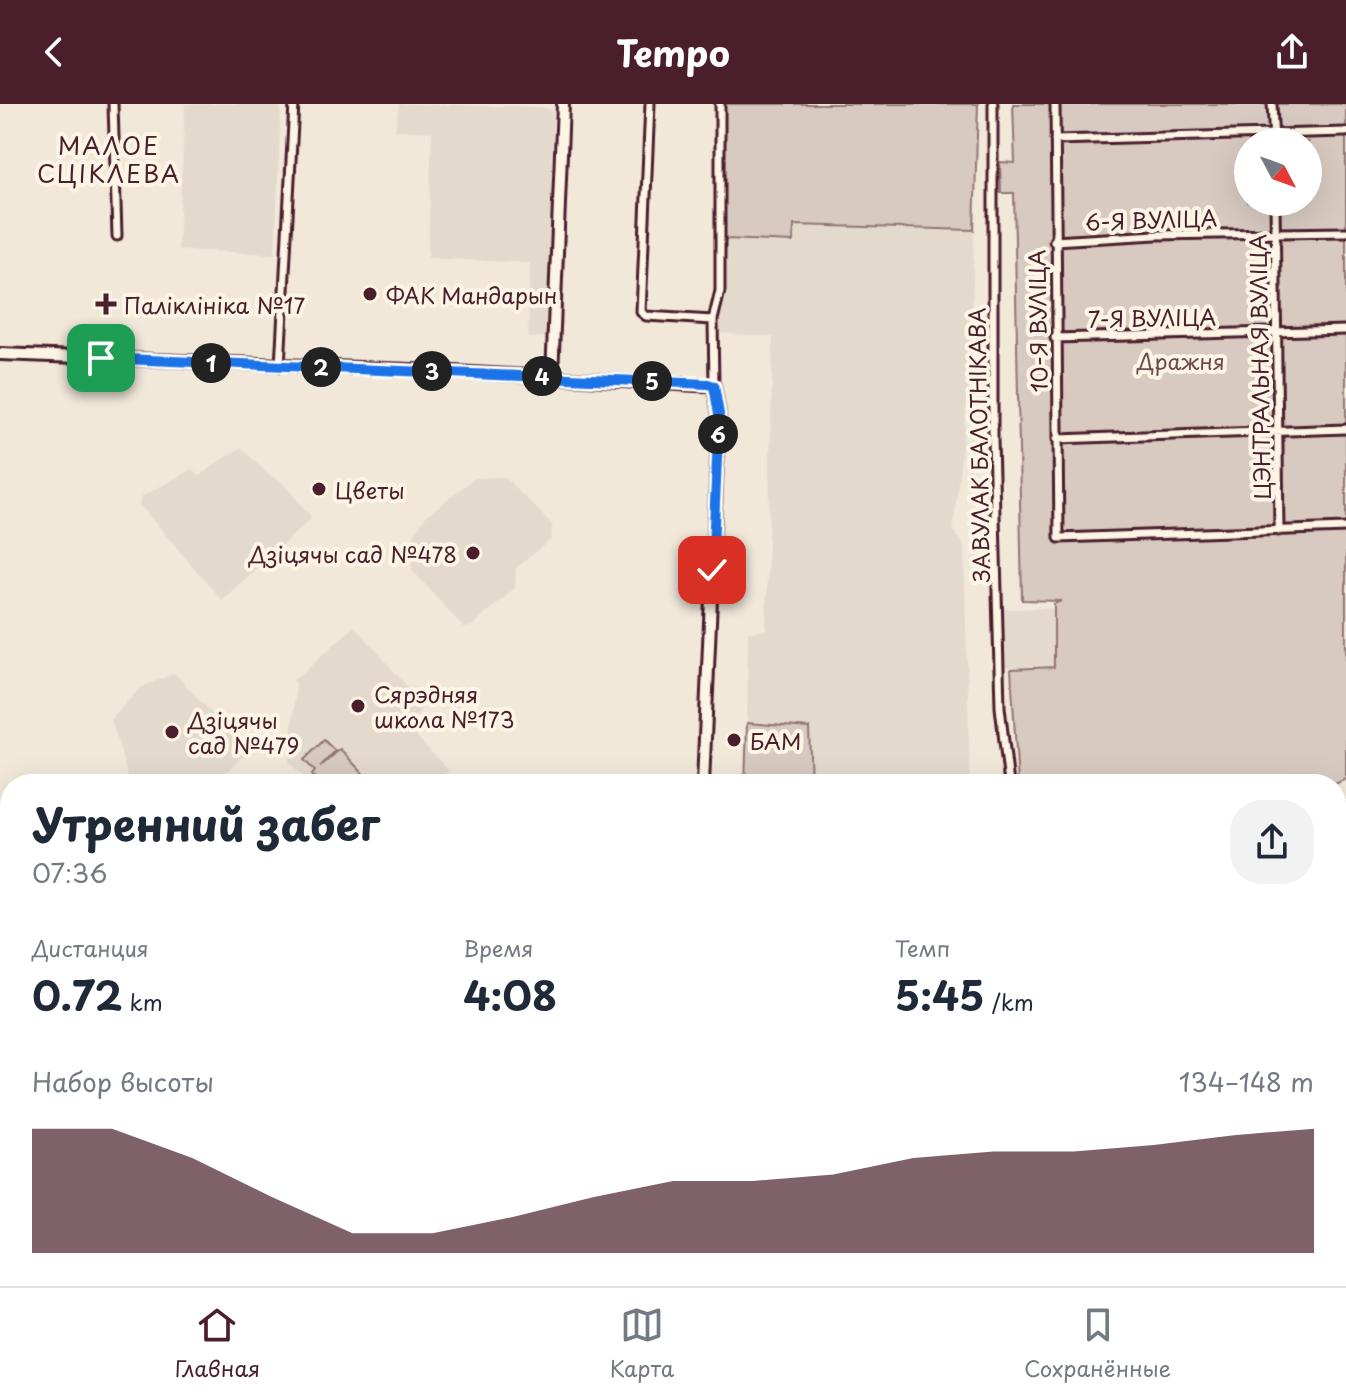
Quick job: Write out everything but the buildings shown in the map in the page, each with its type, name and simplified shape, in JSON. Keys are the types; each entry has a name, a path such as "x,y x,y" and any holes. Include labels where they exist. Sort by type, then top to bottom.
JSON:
{"street":[{"path":"113,104 117,236"},
{"path":"280,366 294,104"},
{"path":"552,377 563,104"},
{"path":"650,104 641,312 646,316 713,320"},
{"path":"703,774 719,414 714,386 713,320 720,291 720,104"},
{"name":"ЗАВУЛАК БАЛОТНІКАВА","path":"993,104 993,439 1000,707 1008,774"},
{"name":"10-Я ВУЛІЦА","path":"1055,104 1059,538 1279,531"},
{"path":"1272,104 1273,128"},
{"path":"1322,134 1346,132"},
{"path":"1055,140 1234,138"},
{"name":"ЦЭНТРАЛЬНАЯ ВУЛІЦА","path":"1275,216 1279,531"},
{"name":"6-Я ВУЛІЦА","path":"1054,241 1346,232"},
{"name":"7-Я ВУЛІЦА","path":"1055,338 1346,330"},
{"path":"0,354 714,386"},
{"path":"1057,439 1346,429"},
{"path":"1279,531 1346,528"}],"shaded area":[{"path":"185,104 281,104 275,254 178,250"},
{"path":"399,104 544,107 553,111 550,337 528,338 530,263 428,258 432,132 395,130"},
{"path":"794,225 974,230 971,365 953,531 964,545 970,774 811,774 809,729 747,723 748,632 766,630 773,337 719,333 725,239 792,242"},
{"path":"241,447 269,475 283,483 312,518 222,600 139,504 141,497 192,469 199,476"},
{"name":"Дзіцячы сад №478","path":"505,477 552,524 551,539 516,568 515,588 472,626 464,628 412,570 413,537 425,517 475,478"},
{"path":"1053,608 1054,666 1004,667 1003,609"},
{"name":"Сярэдняя школа №173","path":"355,626 423,705 415,719 415,735 449,771 446,774 300,774 289,762 296,684 293,681"},
{"name":"Дзіцячы сад №479","path":"174,673 248,752 224,774 127,774 111,719 140,688"}],"green space":[{"path":"725,104 978,104 974,230 794,225 793,242 725,239"},
{"name":"Дражня","path":"1013,104 1346,104 1346,774 1017,774 1011,669 1054,667 1054,604 1061,601 1022,600 1014,193 1001,193 1000,162 1015,163"},
{"path":"747,723 809,728 811,774 745,774"},
{"path":"324,740 335,751 320,767 340,749 364,774 313,774 315,771 304,760"}],"place":[{"name":"ФАК Мандарын","path":"370,294"},
{"name":"Паліклініка №17","path":"106,304"},
{"name":"Цветы","path":"319,489"},
{"name":"Дзіцячы сад №478","path":"473,553"},
{"name":"Сярэдняя школа №173","path":"358,706"},
{"name":"Дзіцячы сад №479","path":"172,732"},
{"name":"БАМ","path":"734,740"}],"district":[{"name":"МАЛОЕ СЦІКЛЕВА","path":"109,159"}],"route":[{"path":"101,358 714,386 719,414 712,570"}]}
